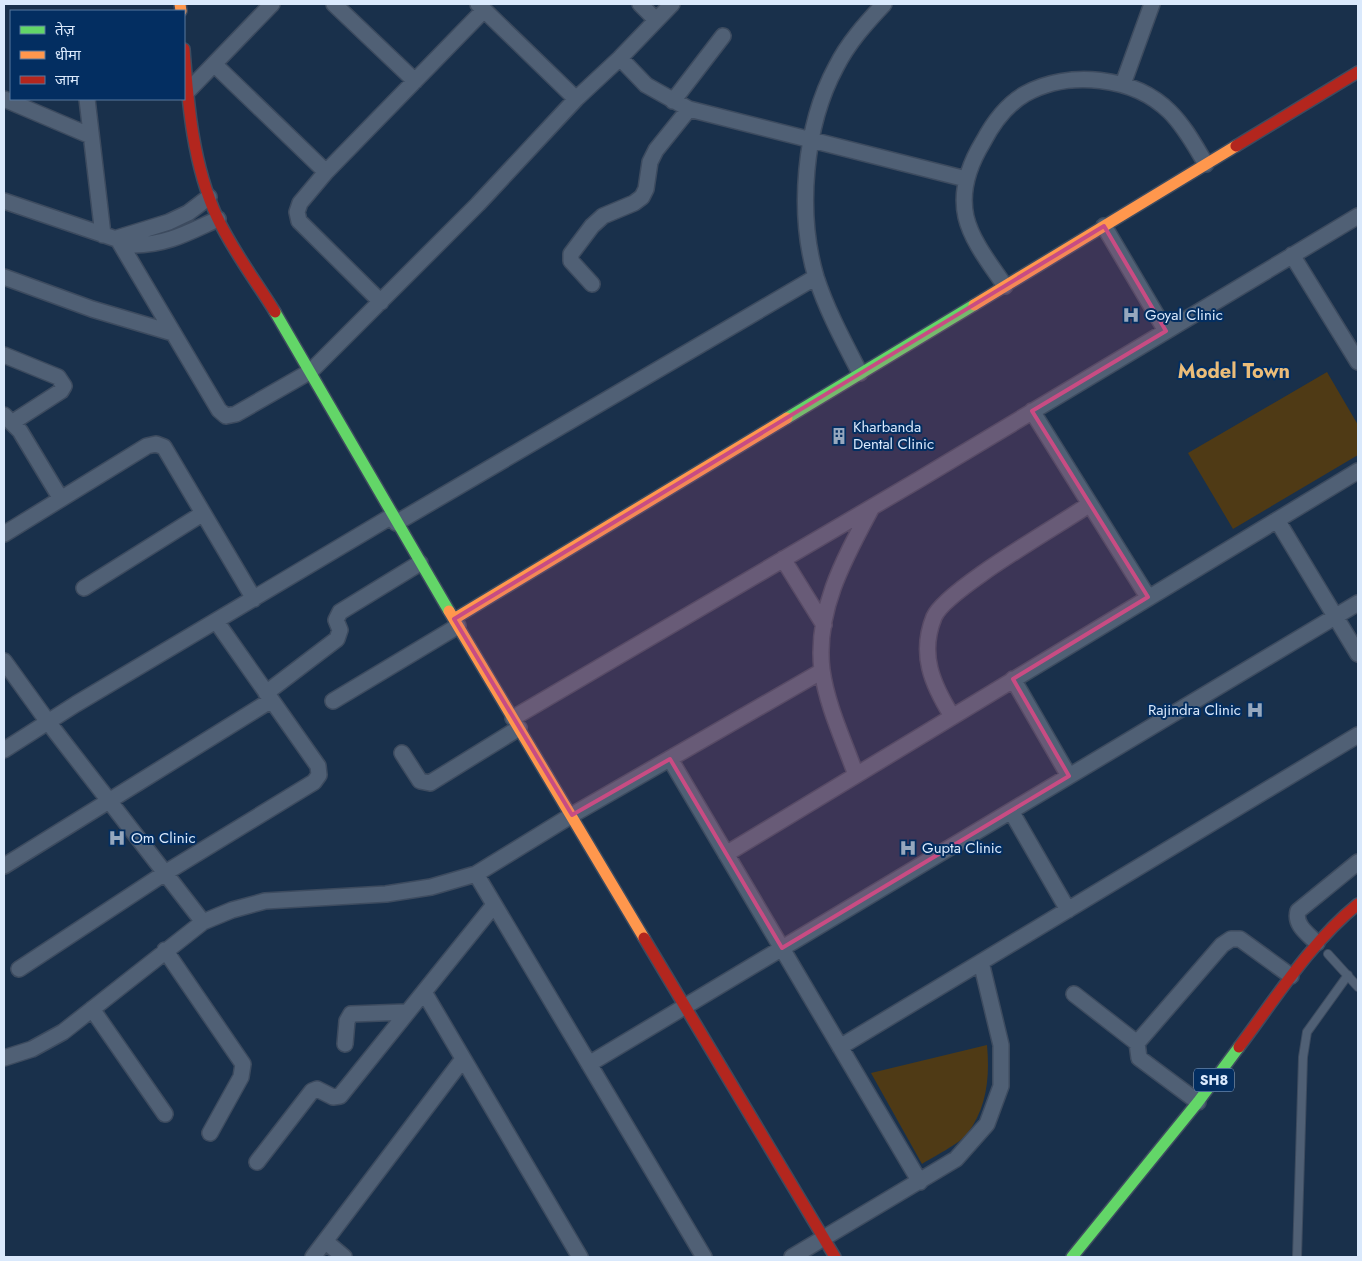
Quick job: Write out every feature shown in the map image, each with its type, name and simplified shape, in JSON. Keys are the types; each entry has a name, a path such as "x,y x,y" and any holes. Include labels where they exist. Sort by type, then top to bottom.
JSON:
{"street":[{"path":"187,92 272,4"},
{"path":"334,4 415,81"},
{"path":"640,4 656,20"},
{"path":"87,100 91,136 110,236 173,333 219,410 226,416 236,414 311,371 478,204 576,100 672,4"},
{"path":"860,373 834,322 816,276 808,236 806,210 810,139 822,97 836,66 862,29 884,4"},
{"path":"1123,84 1152,4"},
{"path":"381,302 299,221 297,212 300,203 326,172 415,81 481,7 576,100"},
{"path":"673,101 723,36"},
{"path":"620,58 646,85 689,109 966,179"},
{"path":"185,63 187,92 197,154 209,197 218,219 311,371 420,564 835,1257"},
{"path":"214,64 326,172"},
{"path":"333,701 860,373 1358,72"},
{"path":"1005,286 970,232 966,215 966,179 975,156 996,118 1025,94 1062,81 1094,79 1123,84 1144,94 1168,110 1185,129 1206,164"},
{"path":"4,99 91,136"},
{"path":"592,284 571,261 571,254 592,226 603,216 634,203 642,197 646,189 650,162 656,150 689,109"},
{"path":"110,236 169,222 188,213 209,197"},
{"path":"4,201 134,245 154,245 175,239 218,219"},
{"path":"188,213 194,229"},
{"path":"402,754 420,781 424,784 430,783 516,723 783,559 1358,216"},
{"path":"1104,226 1166,331"},
{"path":"1292,255 1356,354"},
{"path":"4,750 216,621 816,276"},
{"path":"4,277 92,309 173,333"},
{"path":"4,355 58,377 64,386 61,391 9,418 61,499"},
{"path":"1032,411 1148,597"},
{"path":"4,534 147,446 156,444 164,447 254,599"},
{"path":"726,854 1358,471"},
{"path":"952,716 936,691 926,652 934,615 957,590 1090,504"},
{"path":"856,775 832,710 822,671 821,641 830,592 845,556 871,508"},
{"path":"84,588 202,514"},
{"path":"1277,520 1358,654"},
{"path":"783,559 824,625"},
{"path":"4,866 268,697 337,639 340,630 336,620 340,612 420,564"},
{"path":"589,1064 1358,603"},
{"path":"19,969 165,873 314,782 319,775 318,766 216,621"},
{"path":"4,661 48,722 203,922"},
{"path":"4,1058 32,1049 63,1032 203,922 232,910 265,901 386,894 431,887 476,874 822,671"},
{"path":"1013,679 1069,776"},
{"path":"840,1047 1358,735"},
{"path":"670,759 920,1182"},
{"path":"1011,811 1068,910"},
{"path":"1317,943 1299,924 1296,918 1298,911 1358,862"},
{"path":"476,874 704,1257"},
{"name":"SH8","path":"1072,1257 1195,1110 1291,976 1317,943 1338,920 1358,904"},
{"path":"257,1162 312,1091 317,1089 333,1097 340,1096 494,905"},
{"path":"1137,1044 1222,945 1231,939 1240,939 1291,976"},
{"path":"165,950 243,1064 241,1077 210,1133"},
{"path":"1319,966 1332,950"},
{"path":"792,1257 824,1240 956,1159 987,1124 1001,1086 1001,1045 981,962"},
{"path":"424,992 580,1257"},
{"path":"1074,994 1137,1044 1139,1058 1195,1110"},
{"path":"92,1009 165,1114"},
{"path":"345,1044 347,1021 351,1014 407,1012"},
{"path":"313,1257 463,1059"},
{"path":"325,1241 344,1257"}],"lane":[{"path":"1332,950 1348,976 1358,987"},
{"path":"1297,1257 1303,1057 1306,1032 1348,976"}],"highlighted area":[{"path":"1104,226 1166,331 1032,411 1148,597 1013,679 1069,776 782,948 670,759 572,815 454,619"}],"shaded area":[{"path":"1327,372 1358,425 1358,455 1233,529 1188,453"},
{"path":"987,1045 988,1069 986,1092 974,1124 958,1142 922,1164 871,1073"}],"traffic: fast":[{"path":"787,418 974,305"},
{"path":"275,312 449,611"},
{"path":"1072,1257 1198,1102 1239,1047"}],"traffic: slow":[{"path":"180,4 181,10"},
{"path":"974,305 1236,146"},
{"path":"454,619 787,418"},
{"path":"449,611 644,938"}],"traffic: jam":[{"path":"185,63 193,134 202,177 209,197 230,241 275,312"},
{"path":"1236,146 1358,72"},
{"path":"1239,1047 1309,953 1358,904"},
{"path":"644,938 835,1257"}],"place":[{"name":"Goyal Clinic","path":"1131,315"},
{"name":"Kharbanda Dental Clinic","path":"839,436"},
{"name":"Rajindra Clinic","path":"1255,710"},
{"name":"Om Clinic","path":"117,838"},
{"name":"Gupta Clinic","path":"908,848"}],"district":[{"name":"Model Town","path":"1234,371"}]}
